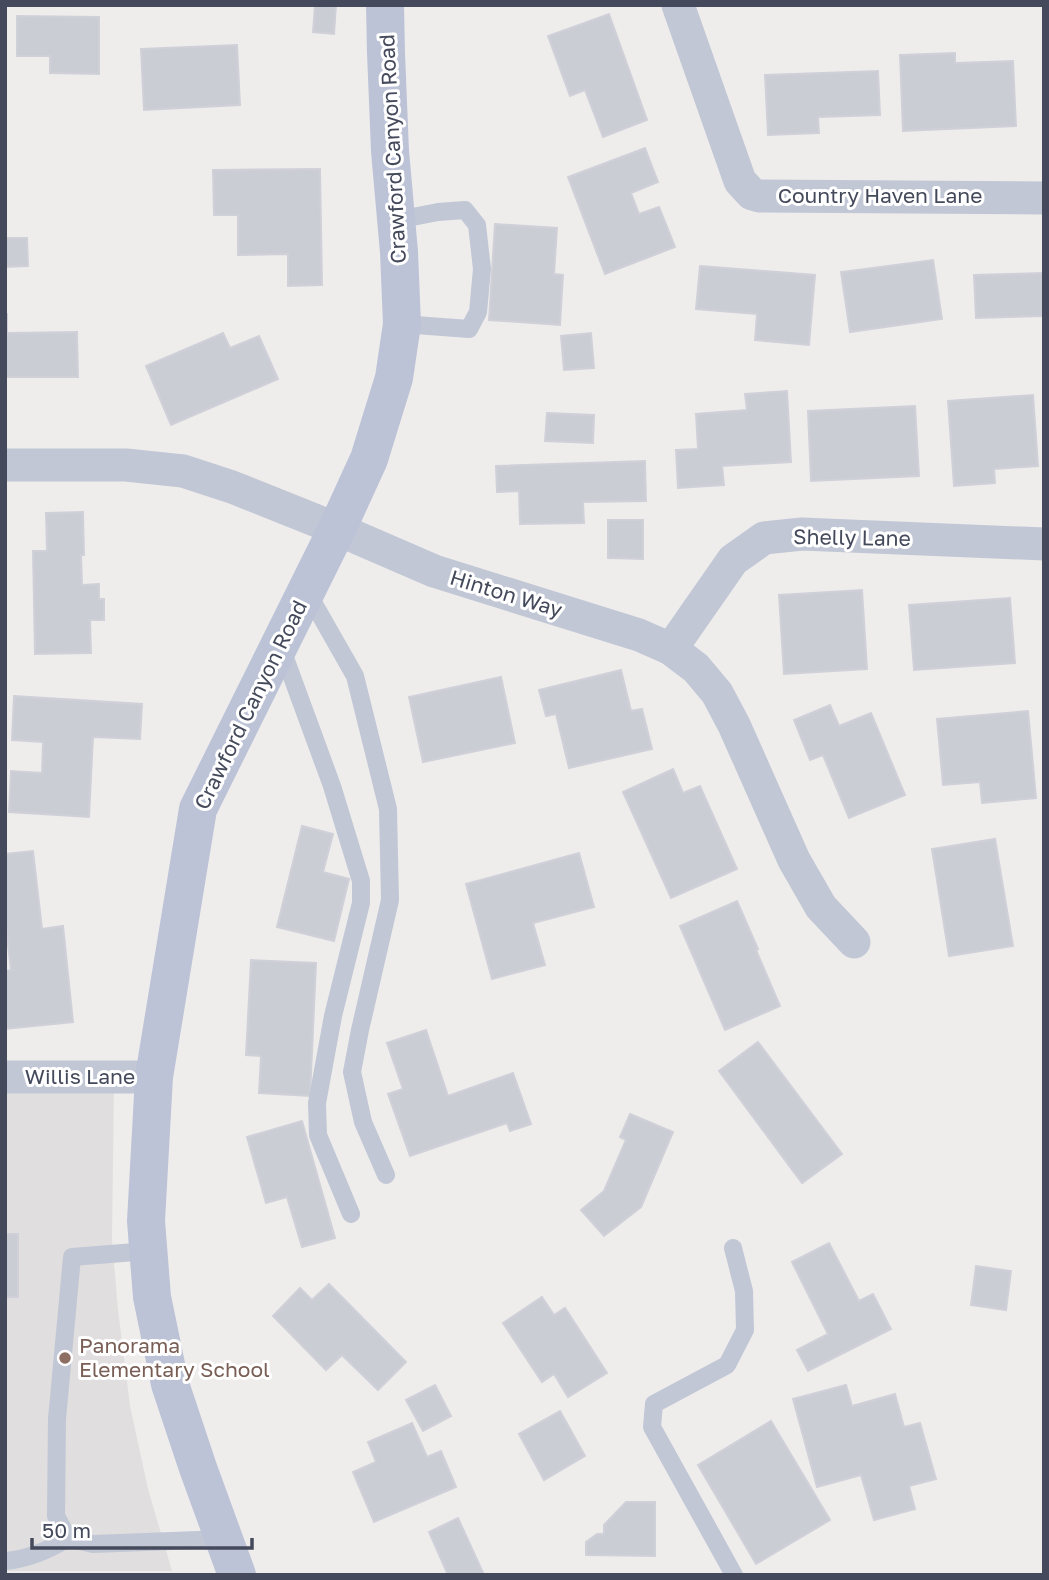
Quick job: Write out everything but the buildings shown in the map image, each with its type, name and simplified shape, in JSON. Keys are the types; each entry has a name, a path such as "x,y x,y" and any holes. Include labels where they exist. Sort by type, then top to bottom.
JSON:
{"main road":[{"name":"Crawford Canyon Road","path":"237,1575 170,1384 152,1297 146,1221 154,1077 198,809 369,459 394,377 402,324 397,220 390,151 385,5"}],"street":[{"name":"Country Haven Lane","path":"678,5 740,181 752,194 1044,198"},
{"name":"Hinton Way","path":"5,465 126,465 183,471 337,528 433,571 639,635 671,649 696,668 717,693 794,860 821,907 854,942"},
{"name":"Shelly Lane","path":"671,649 733,560 764,538 802,534 1044,544"},
{"name":"Willis Lane","path":"5,1076 154,1077"}],"lane":[{"path":"397,220 465,210 477,225 482,269 478,313 469,329 402,324"},
{"path":"306,590 355,676 388,809 390,900 352,1072 363,1122 386,1175"},
{"path":"280,644 332,786 361,881 361,903 333,1016 317,1103 318,1135 351,1214"},
{"path":"733,1248 744,1290 745,1330 727,1365 654,1404 652,1427 734,1575"},
{"path":"68,1538 56,1517 57,1419 72,1257 149,1251"},
{"path":"5,1561 47,1551 68,1538 93,1544 224,1539"}],"shaded area":[{"name":"Panorama Elementary School","path":"5,1084 114,1085 112,1239 118,1310 130,1406 148,1489 172,1571 5,1571"}],"place":[{"name":"Panorama Elementary School","path":"65,1358"}]}
